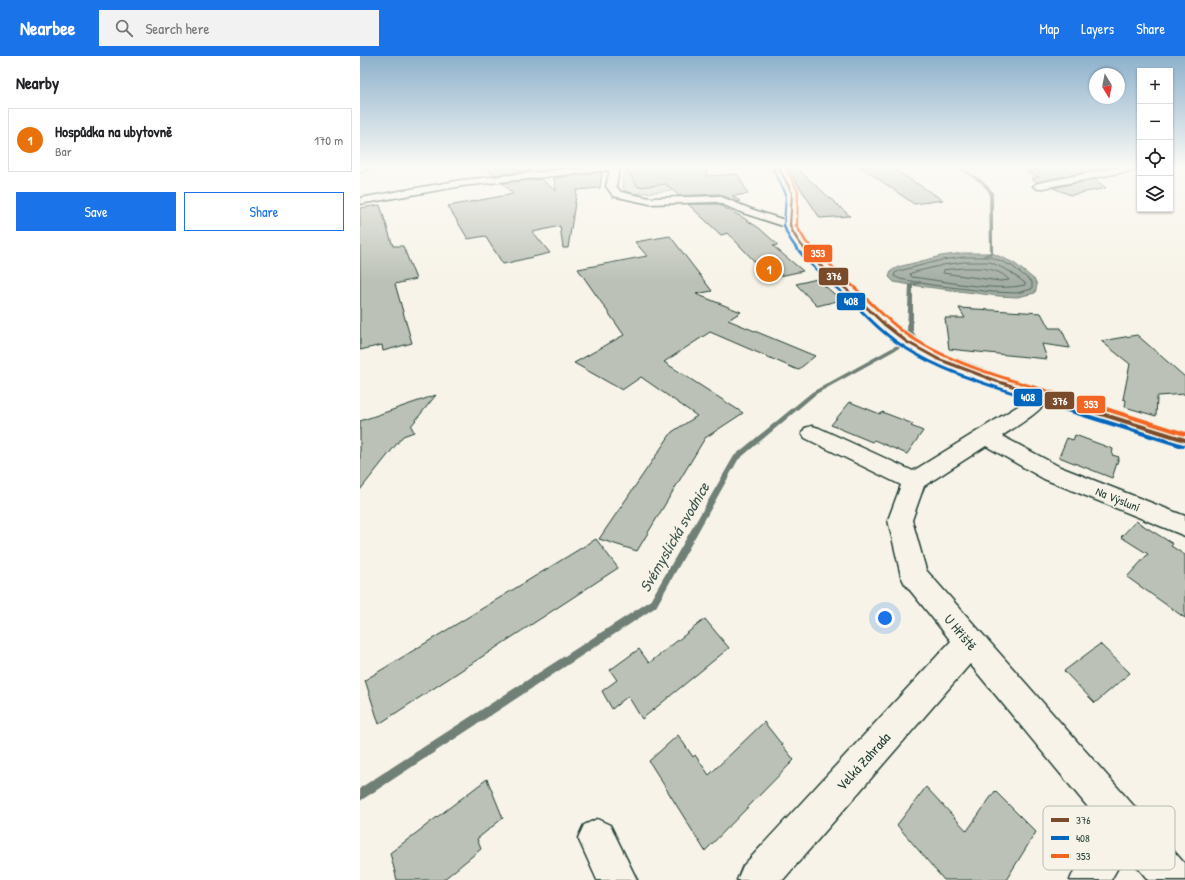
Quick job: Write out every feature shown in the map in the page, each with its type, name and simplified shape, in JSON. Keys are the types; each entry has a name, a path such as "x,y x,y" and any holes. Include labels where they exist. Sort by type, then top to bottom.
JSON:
{"main road":[{"path":"731,204 746,211 790,225"},
{"path":"746,211 792,207 790,225 792,233 801,246 884,324 907,342 938,359 1042,396 1185,440"},
{"path":"812,432 914,480 986,437 1025,411 1042,396"},
{"name":"Na Výsluní","path":"986,437 1052,473 1185,526"},
{"name":"U Hřiště","path":"914,480 900,520 914,576 1109,806"},
{"name":"Velká Zahrada","path":"757,880 970,642"},
{"path":"597,838 617,880"},
{"path":"1090,880 1095,870"},
{"name":"U Hřiště","path":"1164,870 1173,880"}],"water":[{"path":"963,253 992,253 1014,263 1035,280 1037,285 1035,293 1017,297 999,296 911,285 894,282 889,277 891,271 898,267 941,256"}],"building":[{"path":"456,204 575,204 568,248 563,248 560,226 533,232 550,253 503,264 485,236 468,239 448,206"},
{"path":"688,204 718,204 742,217 759,228 778,245 773,246 803,271 770,278 728,233 721,235"},
{"path":"811,204 837,204 850,216 820,218"},
{"path":"380,205 393,246 403,246 416,279 395,284 412,343 383,351 382,345 360,350 360,208"},
{"path":"670,236 712,291 696,294 741,312 728,320 815,356 798,370 710,332 664,362 743,413 705,438 637,551 599,539 672,432 697,416 641,377 622,390 574,363 624,335 578,269 647,256 635,242"},
{"path":"817,279 841,300 817,306 796,284"},
{"path":"959,308 1041,313 1049,328 1061,328 1070,348 1042,344 1047,359 949,349 945,318 965,318"},
{"path":"1137,335 1185,377 1185,394 1158,396 1156,416 1125,407 1126,400 1123,399 1130,364 1101,341"},
{"path":"436,395 411,426 414,432 403,436 360,490 360,421"},
{"path":"850,402 880,414 882,412 913,424 911,426 923,431 907,454 874,440 872,442 831,425"},
{"path":"1075,435 1113,449 1112,455 1119,457 1112,478 1059,457 1067,438 1073,440"},
{"path":"1136,521 1173,544 1171,546 1185,555 1185,618 1127,577 1148,554 1121,537"},
{"path":"596,539 618,568 379,724 365,680"},
{"path":"705,619 729,648 642,719 628,696 612,709 602,691 617,680 610,670 639,649 649,663"},
{"path":"1100,644 1130,673 1095,703 1064,671"},
{"path":"764,722 794,760 705,851 649,761 678,735 693,757 695,755 709,775"},
{"path":"487,779 503,818 477,839 481,849 443,880 397,880 390,853"},
{"path":"926,787 967,831 995,791 1036,832 1006,880 944,880 897,825"}],"waterway":[{"name":"Svémyslická svodnice","path":"984,256 992,253 991,204"},
{"name":"Svémyslická svodnice","path":"914,338 910,331 911,285 919,282"},
{"name":"Svémyslická svodnice","path":"360,795 653,604 736,458 814,393 899,346"}],"transit line":[{"name":"408","path":"785,204 784,226 787,236 796,249 880,329 904,347 935,364 994,387 1183,446"},
{"name":"376","path":"791,204 790,225 792,233 801,246 884,324 907,342 938,359 996,381 1185,440"},
{"name":"353","path":"797,204 796,224 806,242 888,319 910,337 941,354 998,375 1185,434"}],"place":[{"name":"Hospůdka na ubytovně","path":"769,269"}]}
